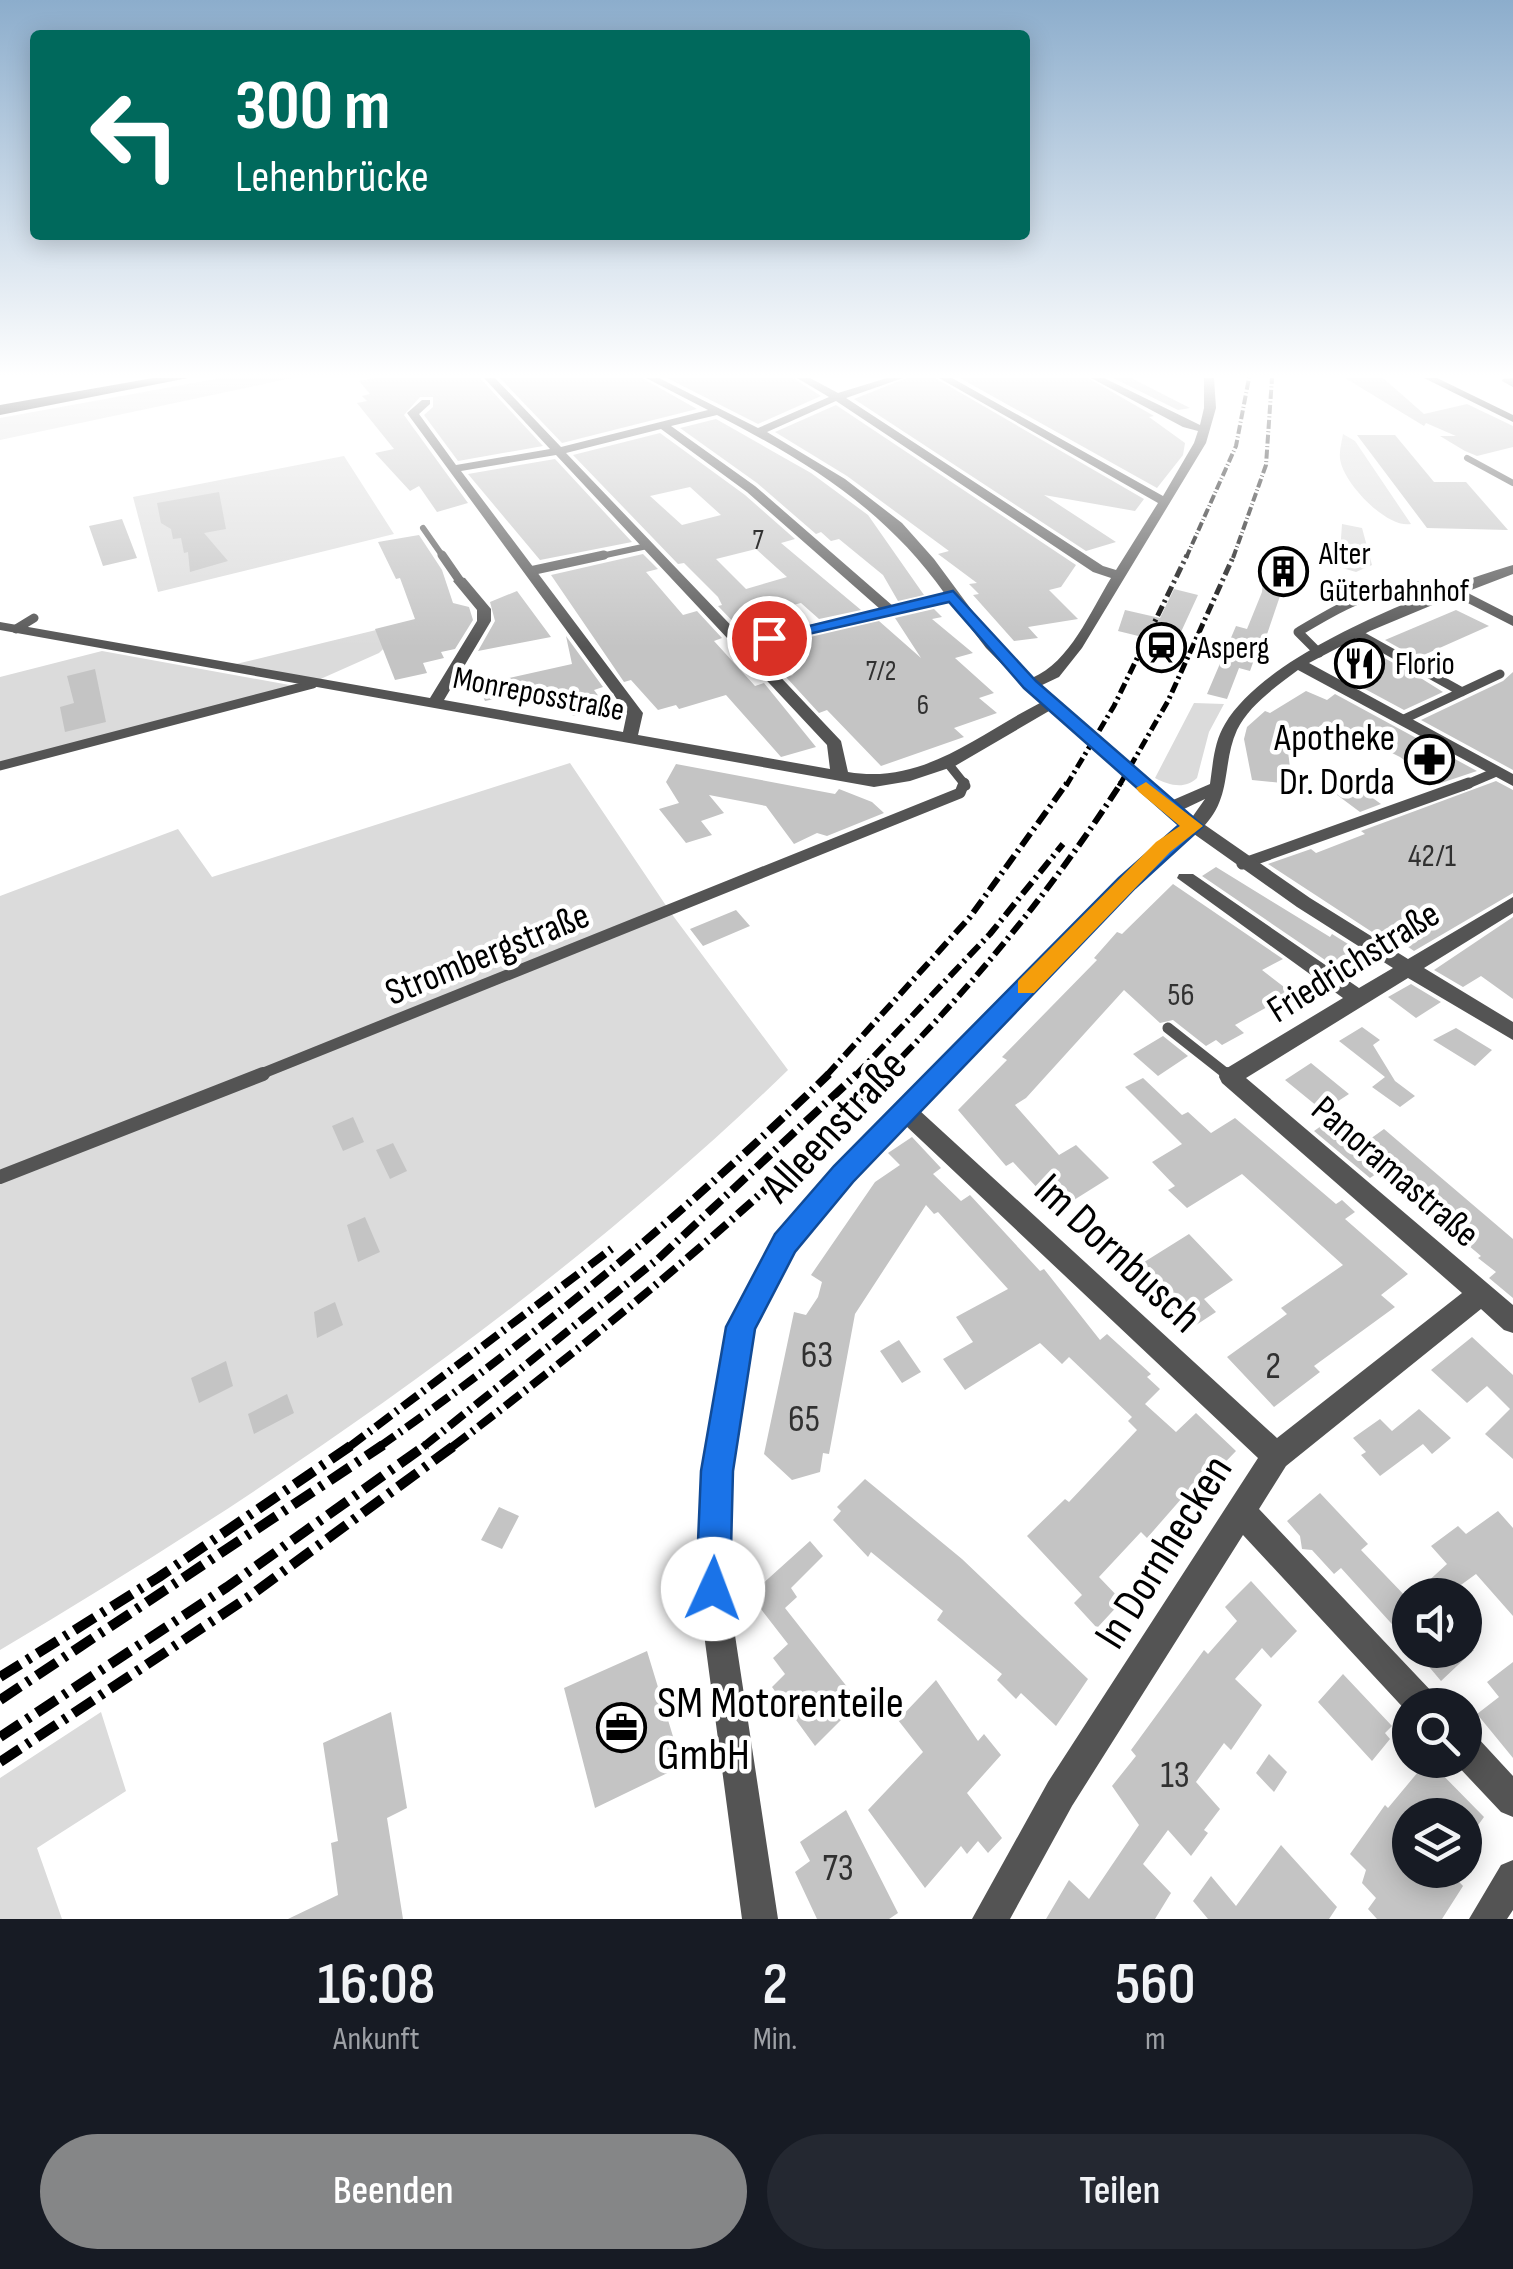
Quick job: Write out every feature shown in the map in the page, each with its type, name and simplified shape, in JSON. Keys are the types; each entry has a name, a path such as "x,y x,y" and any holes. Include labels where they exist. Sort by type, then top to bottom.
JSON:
{"street":[{"path":"454,468 636,713 629,740"},
{"path":"575,468 835,744 840,777"},
{"path":"722,468 888,608"},
{"path":"813,468 896,525 1030,684 1164,803 1242,864 1513,1032"},
{"path":"945,468 1098,569 1117,575"},
{"path":"1104,468 1165,502"},
{"path":"1030,684 1054,674 1185,468"},
{"name":"Alleenstraße","path":"760,1919 713,1589 717,1471 740,1327 785,1243 905,1111 1163,847 1208,810 1217,787 1227,731 1250,701 1299,664 1356,633 1513,569"},
{"path":"434,704 484,621 484,609 460,580"},
{"path":"1456,592 1513,622"},
{"path":"743,645 888,608 953,596"},
{"name":"Monreposstraße","path":"8,628 874,782 910,779 950,766 1057,709"},
{"path":"1299,664 1513,781"},
{"path":"1164,803 1217,787"},
{"path":"1186,878 1360,999"},
{"name":"Friedrichstraße","path":"1230,1077 1513,904"},
{"name":"Panoramastraße","path":"1230,1077 1513,1321"},
{"name":"Im Dornbusch","path":"905,1111 1276,1456"},
{"name":"In Dornhecken","path":"990,1919 1060,1794 1276,1456 1481,1294"},
{"path":"1242,1513 1407,1688"},
{"path":"1482,1767 1513,1800"},
{"path":"1487,1919 1513,1877"}],"lane":[{"path":"1485,468 1513,483"},
{"path":"423,528 460,580"},
{"path":"530,571 647,546"},
{"path":"1319,653 1298,632 1395,585 1430,581 1456,592"},
{"path":"8,628 34,618"},
{"path":"1356,633 1462,692"},
{"path":"1404,719 1500,674"},
{"path":"0,766 313,684"},
{"name":"Strombergstraße","path":"0,1176 960,794 966,786 964,778 950,766"},
{"path":"1440,787 1493,770"},
{"path":"1242,864 1418,804 1493,770"},
{"path":"1168,1028 1230,1077"}],"shaded area":[{"path":"285,468 351,468 394,534 158,592 133,497"},
{"path":"1343,468 1373,468 1411,524 1401,524 1379,512 1357,491"},
{"path":"1342,524 1362,528 1372,565 1356,572 1339,567"},
{"path":"413,621 379,653 316,681 236,664"},
{"path":"102,651 295,686 0,763 0,677"},
{"path":"1194,703 1224,704 1209,732 1197,778 1182,785 1165,783 1155,778"},
{"path":"570,763 671,913 788,1070 606,1232 411,1382 208,1522 0,1650 0,896 178,829 212,877"},
{"path":"101,1712 126,1791 37,1848 62,1919 0,1919 0,1778"}],"building":[{"path":"388,468 442,468 468,503 437,512 419,486 410,491"},
{"path":"505,468 563,468 632,542 540,560 468,474"},
{"path":"585,468 707,468 795,539 781,543 861,610 819,619 801,603 766,612 780,628 743,632 718,606 722,605 718,597 684,563 678,564","holes":["690,487 721,515 682,525 650,496","756,549 787,577 746,589 716,559"]},
{"path":"735,468 801,468 811,473 868,515 924,595 898,601 883,575 839,539 831,541 821,532 816,534"},
{"path":"833,468 930,468 1076,565 1061,587 1049,590 1078,619 1028,627 1038,638 1014,641 973,595 979,594 969,584 977,583 938,554 949,551"},
{"path":"959,468 1090,468 1144,499 1135,511 1044,495 1116,542 1086,551"},
{"path":"1120,468 1173,468 1157,488"},
{"path":"1382,468 1422,468 1434,482 1466,482 1508,530 1427,528"},
{"path":"219,492 226,529 204,533 228,561 190,572 188,552 184,553 181,538 173,539 171,529 161,523 157,503"},
{"path":"122,519 137,558 103,566 89,526"},
{"path":"419,535 442,570 453,603 469,607 473,620 455,649 441,652 444,658 423,663 427,673 395,680 375,629 415,619 400,578 396,579 378,542"},
{"path":"1270,553 1308,561 1297,594 1280,596 1259,658 1255,657 1250,671 1239,668 1227,699 1207,694 1236,626 1247,629 1262,592 1263,582 1259,582"},
{"path":"643,554 658,569 646,572 683,615 697,611 722,638 714,641 755,686 764,683 816,747 781,757 726,695 679,709 676,705 658,710 631,680 624,682 551,575"},
{"path":"1174,589 1198,595 1175,645 1118,631 1125,610 1160,618"},
{"path":"517,591 551,637 478,651 495,621 490,602"},
{"path":"934,609 942,617 932,619 973,653 955,658 994,693 979,698 997,713 954,728 964,737 881,766 827,710 819,713 786,677 793,675 767,647 879,621 921,658 895,618"},
{"path":"1456,610 1489,626 1417,658 1385,640"},
{"path":"566,636 603,687 594,690 606,706 573,716 565,705 532,705 538,690 485,701 478,685 572,664"},
{"path":"1366,648 1443,692 1404,710 1352,682 1365,673 1347,663 1361,658 1355,654"},
{"path":"95,669 106,722 65,732 60,707 74,703 67,676"},
{"path":"1513,672 1513,770 1421,720 1503,681"},
{"path":"1306,691 1327,700 1335,694 1477,771 1438,784 1400,757 1372,743 1365,746 1324,723 1306,736 1285,726 1292,784 1252,780 1244,739 1247,727 1265,711 1270,713"},
{"path":"676,764 835,794 839,789 872,802 884,813 827,836 817,833 794,844 766,806 709,795 724,813 701,821 712,835 686,843 659,809 679,803 666,782"},
{"path":"1352,772 1373,787 1363,791 1381,804 1360,812 1321,783"},
{"path":"1496,781 1513,790 1513,893 1414,951 1401,942 1395,947 1268,864 1311,849 1316,853 1365,834 1361,831"},
{"path":"1216,867 1377,962 1353,979 1202,876"},
{"path":"1173,884 1283,959 1262,970 1301,1000 1278,1014 1269,1006 1235,1025 1244,1033 1222,1045 1216,1040 1206,1046 1173,1020 1160,1023 1124,990 1026,1098 1015,1105 1059,1155 1076,1145 1109,1178 1058,1210 1013,1162 1006,1166 958,1110 1007,1060 1002,1057 1097,960 1094,958 1117,932 1122,934"},
{"path":"736,910 750,926 703,946 690,929"},
{"path":"1513,917 1513,999 1481,976 1463,987 1434,970"},
{"path":"1411,984 1441,1002 1416,1018 1388,997"},
{"path":"1362,1027 1380,1040 1373,1045 1395,1081 1415,1096 1400,1107 1372,1087 1385,1077 1339,1041"},
{"path":"1456,1028 1492,1050 1475,1066 1433,1040"},
{"path":"1163,1036 1188,1056 1158,1076 1133,1054"},
{"path":"1311,1063 1349,1094 1323,1111 1285,1080"},
{"path":"1143,1078 1182,1115 1188,1112 1211,1133 1235,1118 1336,1204 1342,1200 1355,1212 1345,1219 1408,1274 1381,1295 1395,1307 1314,1366 1320,1372 1274,1407 1227,1357 1287,1314 1281,1308 1343,1265 1242,1174 1187,1208 1168,1190 1175,1186 1152,1162 1182,1144 1125,1087"},
{"path":"1338,1114 1370,1139 1384,1129 1513,1239 1513,1298 1489,1278 1496,1272 1478,1258 1481,1256 1444,1225 1452,1219 1382,1170 1370,1178 1314,1131"},
{"path":"353,1117 364,1142 343,1151 332,1126"},
{"path":"912,1137 941,1168 933,1174 961,1201 970,1195 1040,1271 1044,1269 1100,1340 1107,1334 1151,1374 1147,1377 1160,1389 1145,1404 1176,1432 1196,1413 1236,1451 1209,1479 1203,1474 1147,1538 1141,1532 1099,1577 1122,1601 1097,1628 1074,1603 1082,1595 1027,1536 1065,1499 1069,1502 1137,1430 1128,1421 1132,1417 1069,1357 1062,1364 1040,1343 965,1390 943,1359 973,1342 956,1317 1008,1289 938,1212 934,1214 926,1205 855,1314 829,1454 823,1453 820,1472 792,1480 764,1454 794,1312 806,1315 822,1282 811,1275 875,1182 900,1165 888,1153"},
{"path":"393,1143 407,1171 390,1179 376,1150"},
{"path":"365,1217 380,1252 358,1262 347,1225"},
{"path":"1189,1234 1233,1280 1204,1299 1216,1312 1190,1329 1178,1316 1173,1319 1162,1312 1159,1300 1133,1269"},
{"path":"335,1302 343,1325 317,1338 314,1312"},
{"path":"1472,1337 1513,1375 1513,1459 1485,1434 1510,1409 1487,1386 1467,1403 1431,1370"},
{"path":"899,1340 921,1372 902,1383 880,1351"},
{"path":"226,1361 233,1386 199,1403 191,1378"},
{"path":"287,1394 294,1413 254,1434 248,1414"},
{"path":"1419,1409 1451,1438 1432,1454 1423,1444 1380,1476 1361,1455 1366,1452 1353,1438 1380,1419 1392,1431"},
{"path":"865,1479 962,1559 1088,1679 1056,1726 1021,1693 1016,1699 997,1680 1002,1674 937,1620 943,1611 871,1552 868,1557 833,1520 841,1511 837,1507"},
{"path":"1320,1493 1368,1544 1361,1550 1392,1582 1392,1624 1341,1568 1334,1574 1312,1550 1302,1549 1300,1536 1287,1521"},
{"path":"499,1507 519,1516 502,1549 481,1540"},
{"path":"1498,1511 1513,1528 1513,1616 1476,1574 1470,1578 1432,1578 1447,1564 1431,1546 1458,1526 1466,1534"},
{"path":"810,1541 823,1556 791,1588 797,1597 785,1608 859,1702 815,1746 772,1687 785,1674 773,1658 788,1644 750,1595"},
{"path":"1251,1581 1297,1631 1271,1658 1262,1648 1235,1679 1262,1705 1231,1750 1224,1743 1196,1782 1220,1809 1204,1830 1208,1833 1191,1856 1168,1830 1143,1864 1171,1893 1155,1919 1046,1919 1069,1880 1089,1899 1139,1825 1112,1786 1136,1756 1131,1750 1204,1650 1208,1654 1237,1621 1225,1607"},
{"name":"SM Motorenteile GmbH","path":"647,1651 682,1766 595,1808 564,1688"},
{"path":"1513,1662 1513,1758 1482,1720 1482,1710 1499,1697 1487,1682"},
{"path":"1430,1668 1455,1668 1441,1681"},
{"path":"1343,1674 1392,1726 1385,1733 1390,1739 1372,1761 1318,1702"},
{"path":"936,1680 978,1741 984,1734 1001,1755 967,1793 1002,1838 988,1853 978,1841 967,1854 961,1846 925,1888 868,1810 923,1752 898,1720"},
{"path":"391,1712 407,1808 387,1818 403,1919 288,1919 338,1895 331,1843 338,1841 323,1743"},
{"path":"1269,1754 1287,1772 1274,1792 1256,1773"},
{"path":"1413,1778 1446,1778 1465,1798 1396,1798"},
{"path":"1392,1803 1392,1888 1462,1888 1442,1919 1377,1919 1368,1909 1376,1898 1362,1883 1366,1870 1350,1854 1385,1805 1388,1808"},
{"path":"846,1810 898,1913 889,1919 817,1919 795,1872 810,1861 800,1842"},
{"path":"1281,1845 1337,1907 1329,1919 1208,1919 1193,1901 1211,1876 1236,1906"}],"railway":[{"path":"1186,558 1226,468"},
{"path":"1233,558 1265,468"},
{"path":"1066,786 1114,706 1187,555"},
{"path":"1119,785 1168,701 1234,555"},
{"path":"826,1076 970,917 1067,783"},
{"path":"883,1076 1010,936 1119,785"},
{"path":"856,1075 990,934 1063,844"},
{"path":"379,1447 611,1269 722,1174 829,1074"},
{"path":"452,1447 676,1268 886,1074"},
{"path":"423,1447 658,1259 856,1075"},
{"path":"349,1447 614,1247"},
{"path":"0,1677 159,1577 352,1445"},
{"path":"0,1700 383,1445"},
{"path":"0,1737 227,1587 426,1445"},
{"path":"0,1762 247,1598 455,1445"}],"slow traffic":[{"path":"1026,987 1163,847 1179,832 1193,826 1146,788"}],"place":[{"name":"Alter Güterbahnhof","path":"1284,571"},
{"name":"Asperg","path":"1162,647"},
{"name":"Florio","path":"1360,663"},
{"name":"Apotheke Dr. Dorda","path":"1430,759"},
{"name":"SM Motorenteile GmbH","path":"622,1727"}],"route":[{"path":"713,1589 717,1471 740,1327 785,1243 843,1174 1127,883 1179,832 1193,826 1110,758 1030,684 953,596 769,638"}]}
